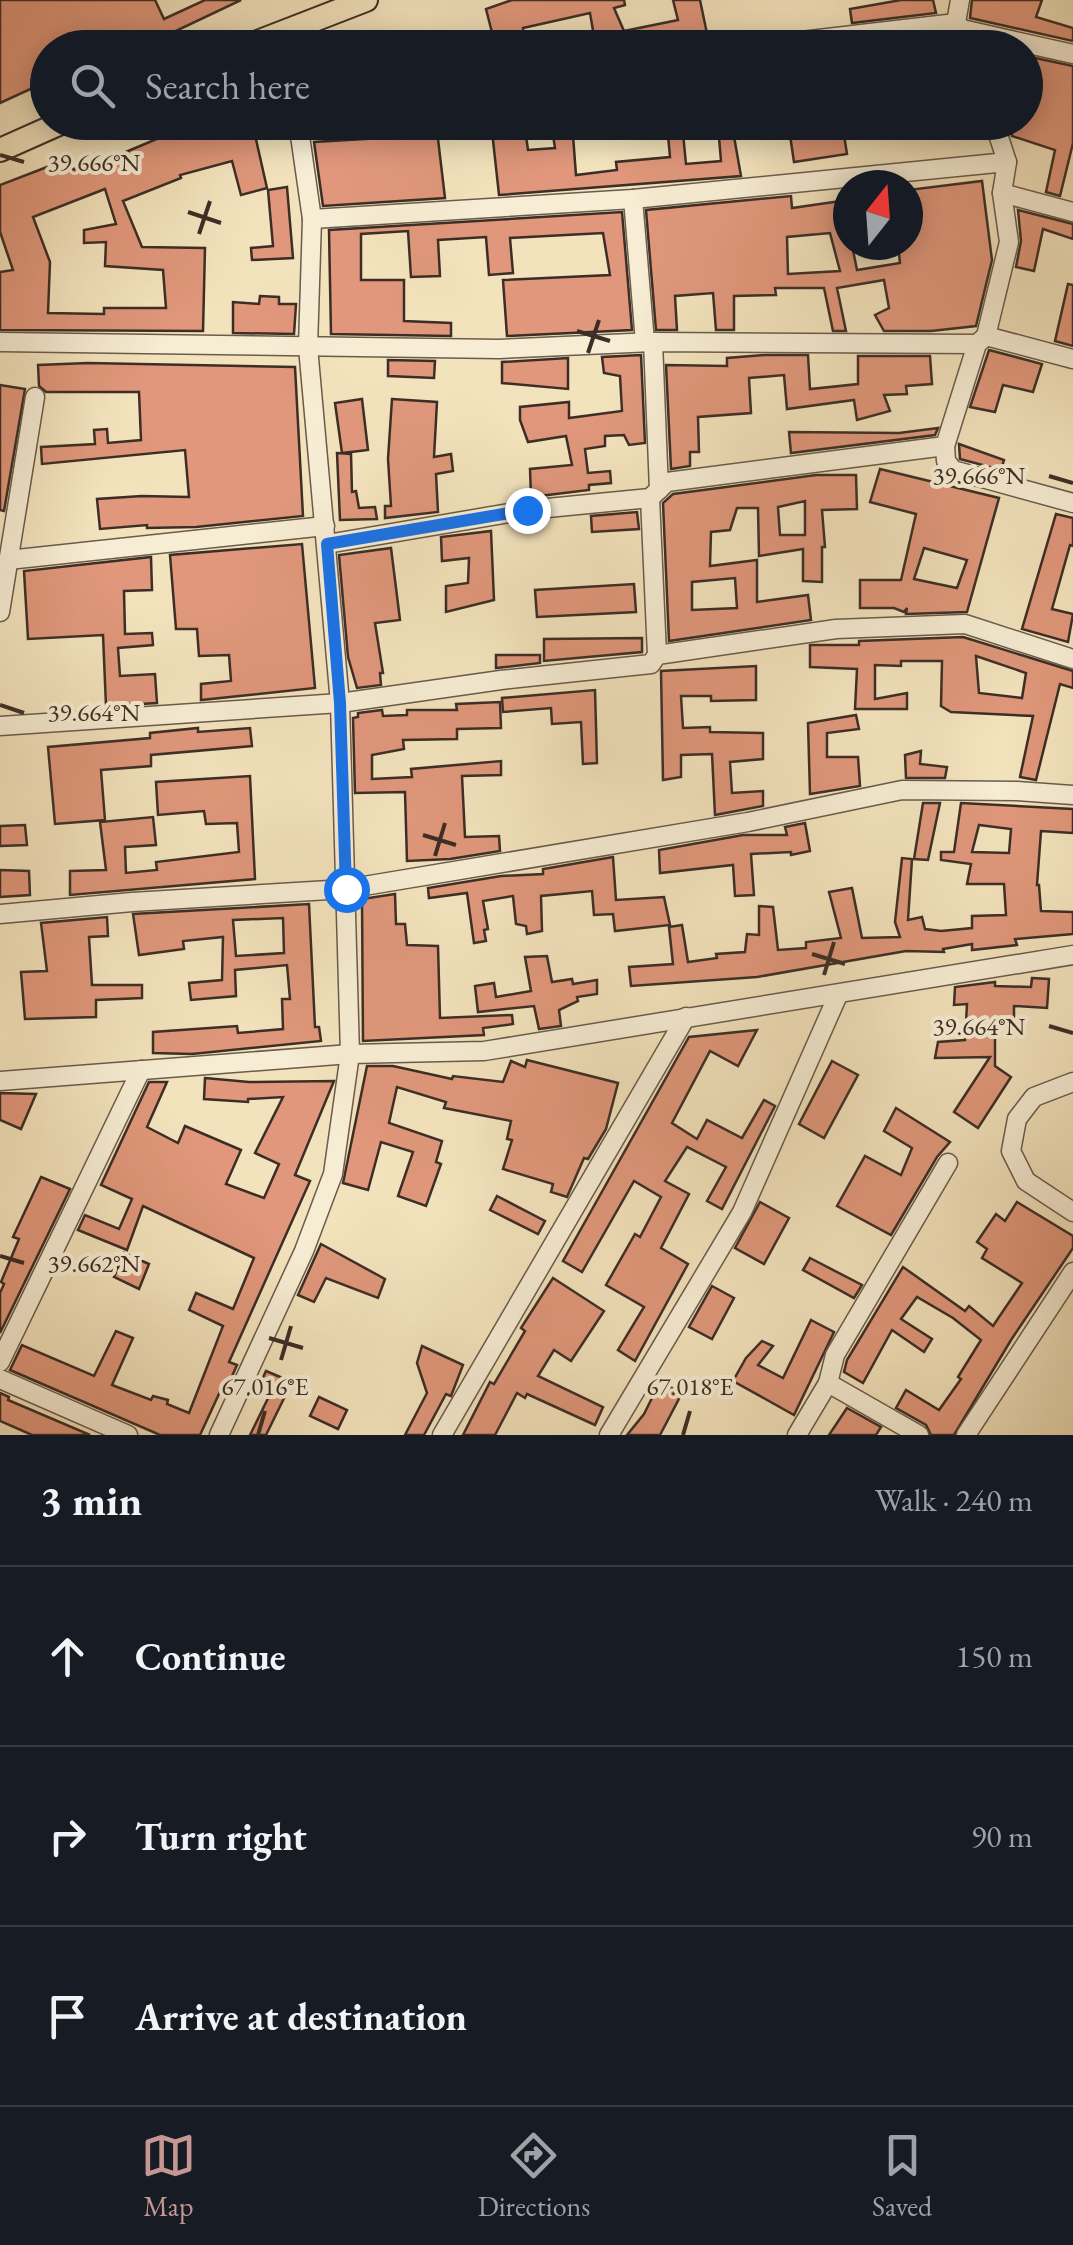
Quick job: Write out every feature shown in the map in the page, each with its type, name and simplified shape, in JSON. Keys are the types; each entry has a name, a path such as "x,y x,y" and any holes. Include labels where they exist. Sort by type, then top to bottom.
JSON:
{"main road":[{"path":"297,30 323,8 366,0"},
{"path":"0,150 30,137"}],"street":[{"path":"960,0 961,30"},
{"path":"920,30 959,26 975,30"},
{"path":"1043,47 1073,54"},
{"path":"219,1435 304,1251 333,1174 350,1054 340,703 308,346 312,219 301,140"},
{"path":"1000,140 1007,162 1002,193 1009,242 945,446 946,460 954,470 1073,503"},
{"path":"312,219 634,199 1007,162"},
{"path":"1002,193 1073,212"},
{"path":"0,726 340,703 652,664 658,655 649,342 634,199"},
{"path":"0,342 499,349 649,342 981,340 1073,360"},
{"path":"0,612 35,397"},
{"path":"8,560 326,535 654,494 667,482 945,446"},
{"path":"658,655 836,630 964,624 1073,658"},
{"path":"0,914 346,889 748,822 902,790 1073,795"},
{"path":"0,1081 350,1054 484,1051 1073,955"},
{"path":"610,1435 742,1212 838,994"},
{"path":"442,1435 686,1016"},
{"path":"0,1362 142,1070"},
{"path":"1073,1082 1034,1097 1018,1119 1010,1151 1026,1181 1073,1212"},
{"path":"797,1435 828,1383 836,1355 948,1163"},
{"path":"966,1435 1073,1272"},
{"path":"0,1379 128,1435"},
{"path":"828,1383 919,1435"}],"building":[{"path":"0,0 155,0 164,19 205,0 241,0 178,30 30,30 30,89 0,103"},
{"path":"512,0 624,0 625,5 614,8 624,30 593,30 590,13 523,30 491,30 486,9"},
{"path":"673,0 700,0 706,30 629,30 678,20"},
{"path":"901,0 933,0 936,13 852,23 850,9"},
{"path":"972,0 1042,0 1036,17 1073,28 1073,41 1043,34 1043,30 1024,30 970,18"},
{"path":"1043,60 1073,66 1073,143 1060,196 1046,192 1055,150 1024,140 1043,140"},
{"path":"154,140 256,140 267,188 241,195 232,161 180,175 181,178 123,201 142,247 205,248 203,331 0,330 0,272 13,270 0,232 0,185 60,162 63,172","holes":["105,189 116,224 84,230 84,243 106,242 105,266 163,270 166,308 104,308 104,314 48,313 50,262 33,217"]},
{"path":"438,140 445,198 323,206 314,142"},
{"path":"493,140 527,140 528,150 555,148 554,140 573,140 576,175 617,170 616,162 670,157 668,140 684,140 686,164 721,161 719,140 735,140 741,176 499,195"},
{"path":"791,140 845,140 847,154 794,162"},
{"path":"982,181 992,260 976,326 931,331 884,331 875,315 889,308 884,280 837,288 846,331 833,331 824,288 775,288 776,295 734,296 734,330 716,330 713,293 675,296 677,330 656,330 646,210 791,196 792,208 833,202 833,244 830,233 787,237 788,274 840,271 837,260 855,260 857,270 900,260 923,260 923,188"},
{"path":"287,187 293,258 252,260 251,248 273,246 268,190"},
{"path":"1018,210 1073,224 1073,239 1043,229 1034,271 1016,267 1021,241"},
{"path":"622,212 632,330 507,336 503,280 610,275 603,233 510,238 513,273 489,275 486,237 438,240 440,276 411,277 408,231 361,234 361,280 404,280 404,321 451,323 451,336 331,334 329,230"},
{"path":"1068,284 1073,285 1073,346 1055,341"},
{"path":"260,296 279,297 279,304 296,304 294,334 233,333 233,302 259,304"},
{"path":"989,350 1042,364 1033,392 1003,385 995,412 970,407"},
{"path":"641,355 645,443 629,445 624,435 605,436 605,446 585,449 588,473 610,471 611,483 589,485 589,490 531,497 530,469 572,465 566,436 528,442 520,407 569,402 569,418 622,411 620,376 604,373 602,357"},
{"path":"808,355 810,389 858,384 858,356 930,356 932,384 906,386 907,394 884,395 890,411 857,420 854,400 787,409 784,375 749,378 751,413 698,417 699,452 690,452 690,466 671,469 666,365 727,366 727,358"},
{"path":"568,358 568,389 502,383 502,362"},
{"path":"388,360 435,361 434,378 388,376"},
{"path":"38,365 295,367 303,516 196,527 147,525 100,529 97,499 189,497 185,450 42,464 41,447 95,444 94,430 107,429 108,443 141,440 139,392 46,392 39,386"},
{"path":"0,385 25,389 4,511 0,510"},
{"path":"362,399 368,450 342,453 335,403"},
{"path":"392,399 437,402 434,457 451,454 453,471 436,474 438,512 385,518 385,506 391,506 388,459"},
{"path":"938,428 935,435 791,453 789,432 899,433"},
{"path":"959,444 1004,460 1001,470 960,459"},
{"path":"337,453 351,454 352,492 356,491 359,508 375,507 377,519 340,520"},
{"path":"880,469 999,498 967,612 906,614 907,608 904,612 894,608 860,608 860,580 901,580 916,514 870,502","holes":["924,548 967,560 957,588 914,579"]},
{"path":"816,475 856,475 857,509 822,510 822,582 803,581 803,549 759,556 758,508 737,508 730,530 711,532 710,566 757,560 757,602 808,595 811,620 669,641 663,503 673,494","holes":["805,501 805,535 780,535 778,507","735,578 737,608 692,610 692,582"]},
{"path":"637,512 639,529 592,532 591,516"},
{"path":"1056,514 1073,518 1073,546 1070,545 1052,609 1073,614 1068,642 1022,629"},
{"path":"491,531 494,600 446,612 446,586 468,583 469,558 442,561 441,537"},
{"path":"302,544 315,688 201,700 201,684 231,681 229,655 199,656 197,629 176,629 170,555"},
{"path":"391,548 400,620 375,623 383,673 381,685 357,688 348,657 339,555"},
{"path":"151,557 152,590 124,591 125,634 152,633 153,645 118,648 120,676 155,674 157,703 106,706 103,635 28,639 24,571"},
{"path":"634,584 636,612 537,617 535,590"},
{"path":"963,637 1073,671 1073,688 1060,684 1036,780 1020,777 1033,716 951,712 941,706 942,661 875,665 875,699 907,693 907,709 855,709 857,669 810,667 810,645 859,645 859,641","holes":["976,656 1026,673 1022,698 979,693"]},
{"path":"642,638 642,652 544,661 544,639"},
{"path":"496,655 540,655 540,663 496,668"},
{"path":"756,666 756,700 711,701 711,696 681,696 683,728 763,733 763,759 730,762 732,793 763,791 763,806 715,815 712,754 681,755 681,777 663,780 661,671"},
{"path":"595,690 597,763 583,764 581,722 552,724 551,708 503,712 502,698"},
{"path":"500,702 501,728 457,729 457,739 403,740 404,749 372,755 372,779 412,777 411,769 501,761 501,775 462,776 465,837 499,836 500,851 407,861 405,792 355,793 353,718 358,713 382,710 383,716 407,715 407,710 457,710 456,704"},
{"path":"856,715 859,729 827,733 827,757 858,757 860,786 810,794 808,723"},
{"path":"198,728 198,732 250,728 252,746 151,755 151,766 101,770 105,820 55,824 48,747 150,738 150,733"},
{"path":"921,751 920,764 947,767 945,778 906,778 905,755"},
{"path":"250,776 255,879 70,895 70,871 106,870 100,822 153,817 156,845 125,847 126,873 157,870 156,862 239,852 237,823 206,824 204,811 158,815 156,782"},
{"path":"923,803 940,803 928,860 914,859"},
{"path":"961,803 1073,809 1073,833 1041,831 1037,885 1041,911 1073,912 1073,934 1015,939 1017,945 972,950 972,944 943,949 944,952 906,951 757,977 631,986 629,967 673,964 669,927 682,925 688,962 717,958 716,954 745,952 747,934 759,935 759,906 773,907 778,950 806,948 806,942 841,938 829,892 852,888 862,938 900,937 895,922 902,858 912,859 908,920 922,917 925,929 941,931 972,928 972,916 1006,915 1004,884 967,884 971,864 941,860 941,852 954,852","holes":["979,825 1011,829 1009,853 972,852"]},
{"path":"805,823 810,851 791,855 751,854 754,895 735,896 733,865 660,873 659,850 743,835 787,835 785,827"},
{"path":"25,825 27,845 0,846 0,826"},
{"path":"613,857 616,900 664,897 670,925 615,931 613,914 594,915 592,891 541,896 542,931 527,934 526,926 516,924 513,896 483,901 486,941 474,943 467,893 429,898 428,888 501,876 543,874 543,869"},
{"path":"0,870 29,871 30,895 0,897"},
{"path":"395,894 396,924 405,924 407,945 438,946 440,1018 512,1015 513,1024 483,1028 484,1035 363,1041 362,899"},
{"path":"309,904 315,1027 319,1027 321,1041 192,1054 153,1053 153,1032 237,1026 238,1033 283,1029 282,999 290,999 287,965 235,970 236,996 191,1000 189,983 222,980 223,937 183,941 184,949 139,955 133,914","holes":["283,918 284,953 236,956 233,920"]},
{"path":"107,917 108,936 89,937 92,985 142,985 142,998 96,1000 96,1017 25,1019 21,972 47,971 41,923"},
{"path":"547,956 552,982 597,980 597,994 577,997 578,1001 559,1010 561,1026 539,1029 534,1006 478,1012 475,986 494,983 496,997 531,991 525,957"},
{"path":"1032,978 1049,979 1047,1008 1014,1006 1014,1023 995,1023 995,1066 1011,1077 978,1128 954,1112 990,1057 935,1058 938,1042 965,1040 967,1004 954,1005 955,987 995,982 995,986 1031,987"},
{"path":"757,1030 738,1066 710,1051 672,1123 697,1139 707,1120 742,1138 764,1100 775,1106 722,1209 707,1201 726,1167 687,1147 665,1181 689,1194 661,1248 688,1264 635,1361 618,1350 644,1307 606,1285 635,1234 640,1237 661,1197 634,1181 582,1272 563,1261 689,1037"},
{"path":"527,1060 618,1083 606,1129 588,1159 584,1158 567,1197 551,1192 553,1184 503,1169 512,1140 507,1139 511,1121 444,1108 446,1102 397,1087 389,1123 442,1141 436,1162 441,1164 426,1206 398,1196 413,1152 381,1142 368,1190 343,1183 367,1066 393,1066 452,1079 453,1076 503,1082 511,1061 525,1067"},
{"path":"832,1061 858,1075 824,1138 799,1124"},
{"path":"205,1078 334,1081 295,1175 310,1181 229,1362 237,1365 229,1383 225,1381 200,1435 160,1435 10,1370 22,1345 94,1376 116,1331 133,1338 112,1385 151,1400 153,1396 168,1400 167,1404 189,1413 223,1326 189,1310 196,1293 233,1309 254,1258 143,1206 127,1250 78,1230 85,1215 119,1229 132,1199 101,1185 149,1082 167,1082 147,1127 178,1143 185,1126 241,1150 226,1184 264,1198 279,1164 255,1153 283,1097 248,1102 204,1099"},
{"path":"0,1093 36,1094 21,1129 0,1120"},
{"path":"896,1108 950,1142 891,1235 837,1206 865,1156 901,1175 912,1148 884,1131"},
{"path":"41,1177 70,1189 0,1333 0,1293 4,1284 1,1282 19,1239 13,1237"},
{"path":"497,1196 545,1221 538,1234 490,1210"},
{"path":"760,1202 789,1218 764,1264 735,1248"},
{"path":"1017,1202 1073,1236 1073,1248 954,1435 931,1435 926,1425 896,1408 906,1390 939,1410 981,1340 917,1297 901,1319 932,1339 924,1352 892,1330 863,1383 844,1372 847,1360 903,1267 965,1311 969,1306 993,1326 1022,1283 982,1258 987,1249 977,1242 996,1214 1005,1221"},
{"path":"321,1244 385,1279 378,1298 326,1278 314,1302 298,1295"},
{"path":"124,1253 149,1264 139,1289 114,1277"},
{"path":"810,1258 862,1285 854,1298 803,1270"},
{"path":"553,1278 604,1311 571,1361 554,1350 538,1376 603,1407 595,1425 517,1393 495,1435 463,1435 490,1382 494,1384 525,1331 521,1328"},
{"path":"712,1286 734,1298 712,1339 689,1327"},
{"path":"811,1320 834,1332 794,1415 733,1381 762,1341 773,1346 758,1365 783,1378"},
{"path":"422,1346 463,1365 451,1396 446,1394 424,1435 405,1435 427,1393 417,1363"},
{"path":"266,1371 292,1382 266,1435 250,1435 273,1388 261,1382"},
{"path":"660,1382 682,1393 660,1435 627,1435 644,1414"},
{"path":"0,1393 90,1435 32,1435 0,1421"},
{"path":"319,1397 347,1410 338,1429 310,1416"},
{"path":"847,1408 881,1427 876,1435 829,1435"}],"route":[{"path":"346,889 340,703 327,544 527,510"}]}
